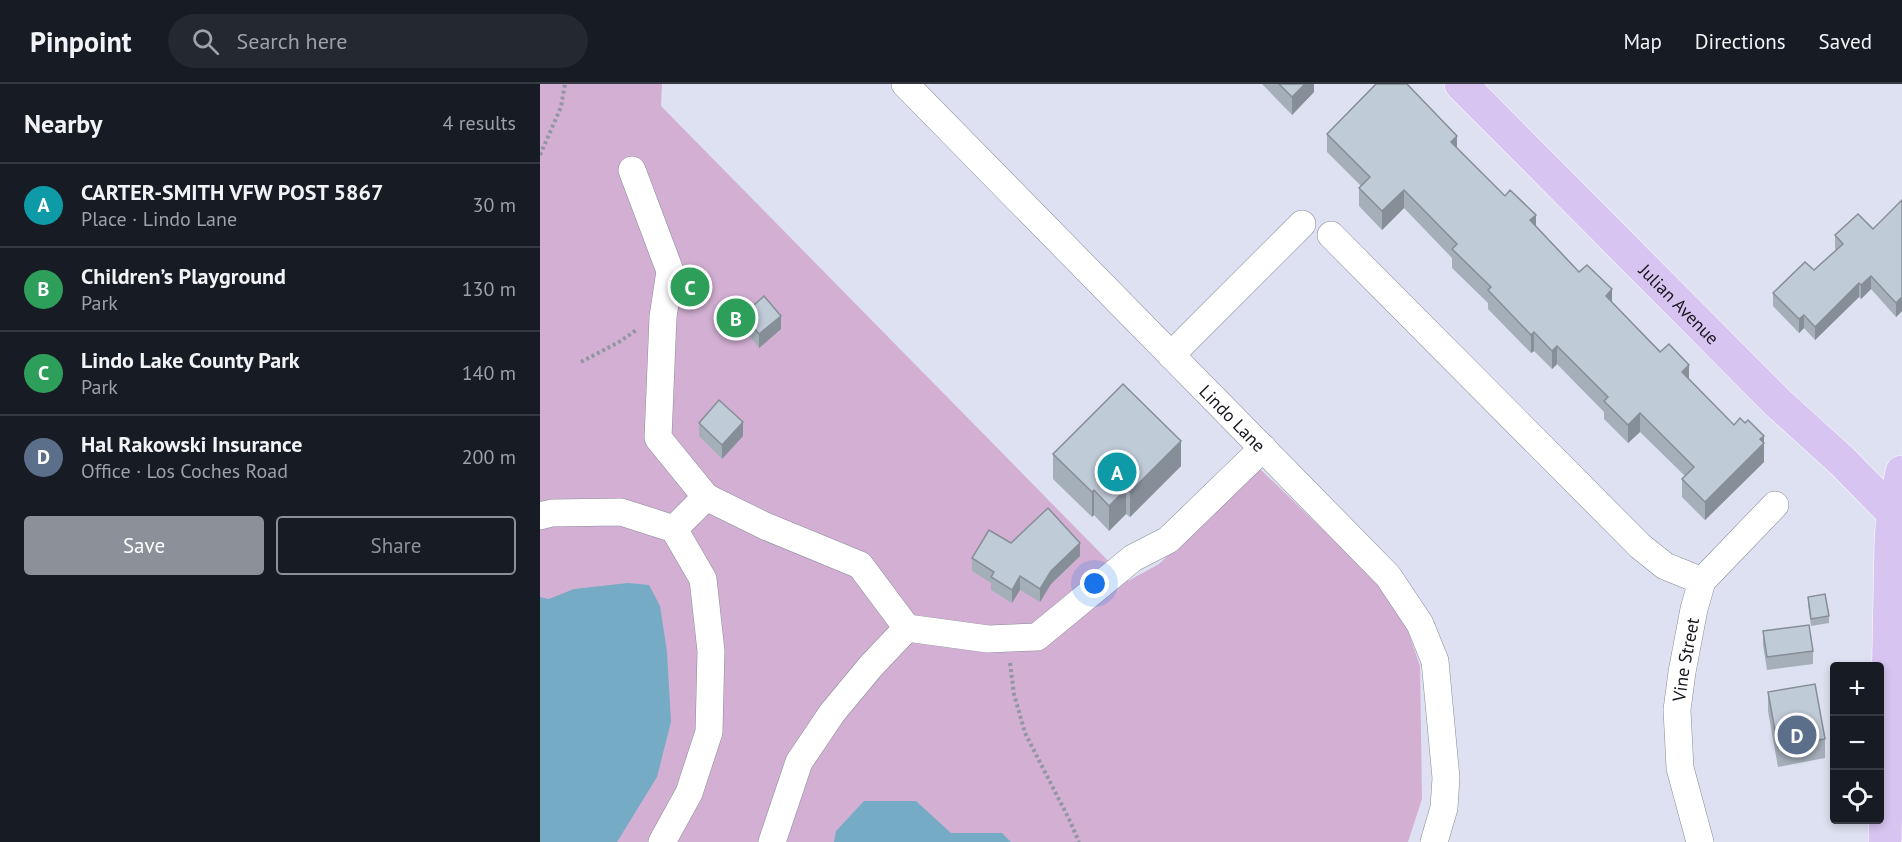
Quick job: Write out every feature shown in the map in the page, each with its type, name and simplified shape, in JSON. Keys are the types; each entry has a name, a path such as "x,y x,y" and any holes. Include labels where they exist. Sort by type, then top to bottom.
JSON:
{"main road":[{"name":"Julian Avenue","path":"1461,84 1897,518"},
{"path":"1885,842 1894,809 1894,740 1887,705 1897,518 1902,472"},
{"path":"1887,705 1902,677"}],"street":[{"name":"Lindo Lane","path":"905,84 1388,576 1420,624 1435,661 1446,778 1444,808 1434,842"},
{"path":"632,170 670,271 663,317 658,438 706,497 765,526 860,565 907,628 988,639 1037,637 1133,558 1168,540 1263,448"},
{"path":"1171,355 1302,224"},
{"path":"1331,235 1640,546 1665,566 1702,581"},
{"path":"674,529 706,497"},
{"name":"Vine Street","path":"1700,842 1680,768 1677,710 1694,609 1702,581 1775,505"},
{"path":"540,516 552,513 621,512 674,529 703,579 711,651 709,732 688,793 662,842"},
{"path":"772,842 799,762 832,713 871,666 907,628"}],"path":[{"path":"540,155 561,107 565,84"},
{"path":"581,362 619,342 651,321 663,317"},
{"path":"1012,638 1009,668 1025,733 1079,842"}],"shaded area":[{"path":"540,84 662,84 661,106 1128,581 1159,564 1259,468 1372,577 1404,619 1420,666 1422,799 1408,842 540,842"}],"water":[{"path":"628,583 649,585 660,606 667,652 671,722 657,777 617,842 540,842 540,597 549,599 574,589"},
{"path":"864,801 916,801 951,833 1002,833 1011,842 834,842 836,831"}],"building":[{"path":"1279,84 1305,84 1292,97"},
{"path":"1376,84 1407,84 1457,136 1451,142 1505,196 1510,190 1536,215 1530,220 1579,272 1587,265 1612,289 1606,296 1660,352 1669,344 1689,365 1682,372 1734,425 1740,418 1745,423 1748,420 1764,436 1760,439 1764,443 1705,502 1682,479 1694,467 1640,413 1628,425 1604,401 1608,397 1557,346 1552,351 1534,332 1531,335 1488,290 1491,287 1452,249 1457,244 1404,190 1382,211 1359,188 1370,177 1327,134"},
{"path":"1902,200 1902,297 1896,303 1871,276 1861,285 1859,283 1815,327 1804,315 1799,319 1773,293 1805,262 1814,270 1843,244 1835,235 1858,214 1873,229"},
{"path":"764,296 781,316 759,334 743,315"},
{"path":"1123,384 1181,441 1130,492 1126,489 1109,506 1053,454"},
{"path":"719,400 743,422 722,445 699,423"},
{"path":"1048,508 1080,543 1051,571 1040,589 1020,576 1012,590 991,577 994,572 972,558 989,530 1011,543"},
{"path":"1825,594 1829,616 1811,619 1808,597"},
{"path":"1809,625 1813,651 1767,657 1763,631"},
{"path":"1815,684 1825,739 1778,747 1768,692"}],"place":[{"name":"Lindo Lake County Park","path":"690,287"},
{"name":"Children’s Playground","path":"736,318"},
{"name":"CARTER-SMITH VFW POST 5867","path":"1117,472"},
{"name":"Hal Rakowski Insurance","path":"1797,735"}]}
